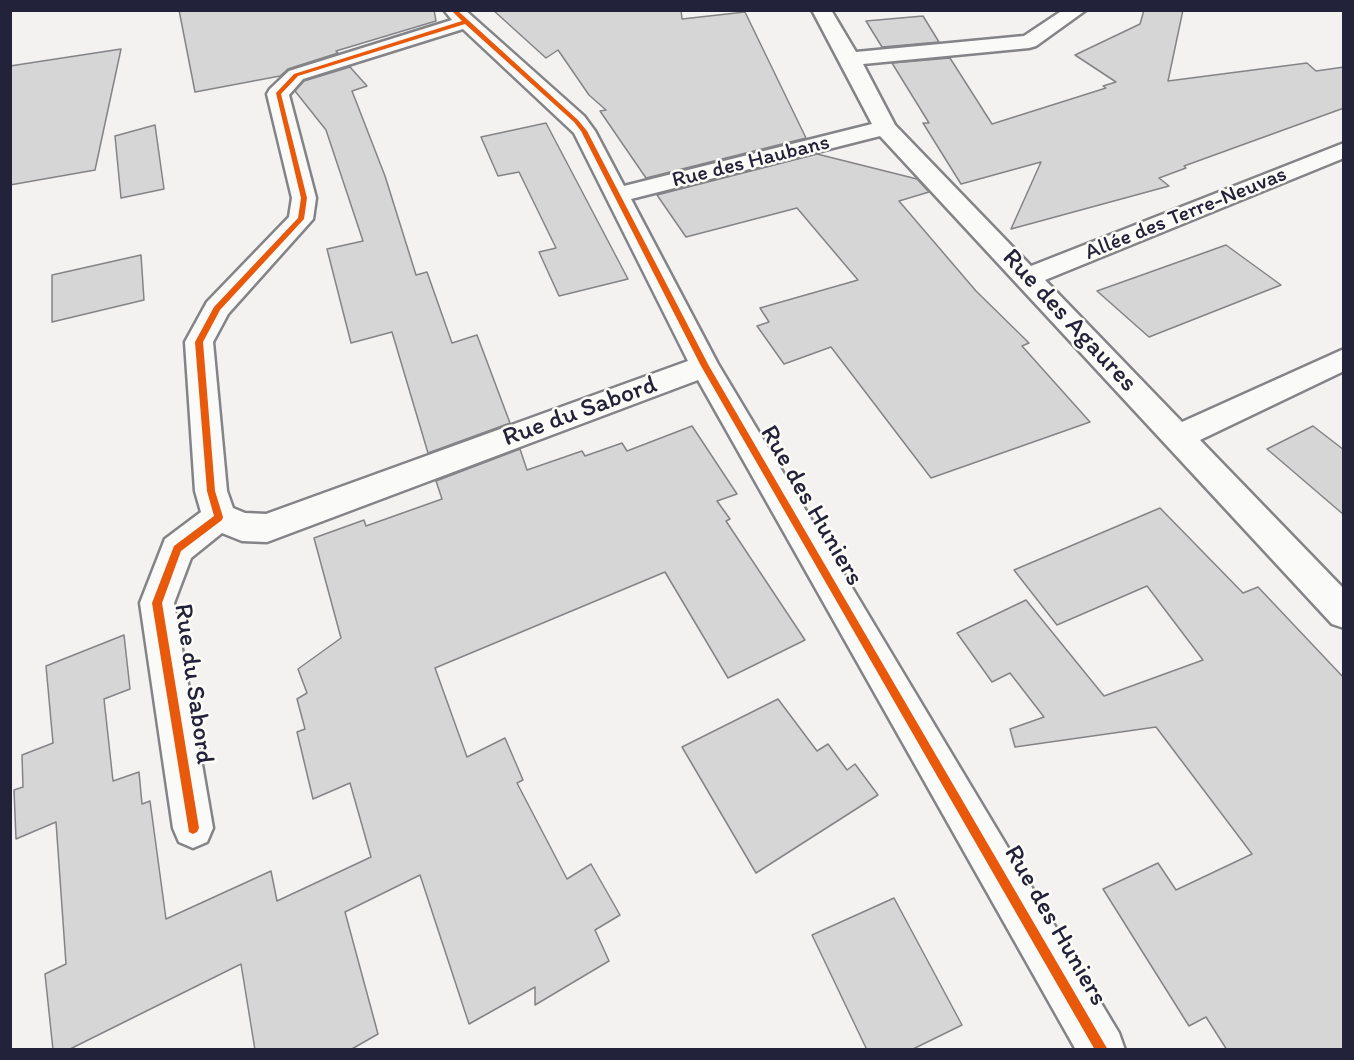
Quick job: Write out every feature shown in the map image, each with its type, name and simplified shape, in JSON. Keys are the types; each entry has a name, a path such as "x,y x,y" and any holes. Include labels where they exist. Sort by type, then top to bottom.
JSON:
{"street":[{"name":"Rue des Agaures","path":"821,10 885,128 1179,436 1344,614"},
{"path":"850,60 1029,42 1077,10"},
{"path":"219,517 211,491 199,342 217,309 301,219 304,198 278,94 296,75 459,16"},
{"name":"Rue des Huniers","path":"459,16 576,121 705,366 1102,1050"},
{"name":"Rue des Haubans","path":"616,195 885,128"},
{"name":"Allée des Terre-Neuvas","path":"1028,277 1344,150"},
{"path":"1179,436 1344,359"},
{"name":"Rue du Sabord","path":"193,828 156,603 177,549 219,517 242,528 267,528 705,366"}],"building":[{"path":"179,10 434,10 436,21 336,51 338,53 288,69 280,76 195,92"},
{"path":"493,10 681,10 682,19 745,12 806,138 646,178 600,111 606,110 589,95 558,50 546,58"},
{"path":"1144,10 1183,10 1168,81 1307,63 1316,71 1344,67 1344,108 1184,166 1186,168 1159,178 1169,186 1011,229 1041,162 961,184 923,123 929,123 892,63 950,58 992,124 1106,88 1103,86 1116,82 1075,55 1140,24"},
{"path":"923,16 939,42 882,47 866,21"},
{"path":"121,49 95,170 10,185 10,66"},
{"path":"350,67 367,86 352,91 385,176 416,275 427,272 452,343 477,335 510,423 428,453 392,332 351,343 327,249 363,241 326,130 295,91 304,81"},
{"path":"546,123 628,279 559,296 539,252 556,248 519,172 498,176 481,137"},
{"path":"155,125 164,189 121,198 115,136"},
{"path":"817,154 917,179 929,192 899,201 976,291 1029,343 1022,346 1090,422 931,478 831,347 784,364 757,326 769,322 760,308 858,280 797,208 686,237 657,195"},
{"path":"1226,245 1281,285 1149,337 1097,291"},
{"path":"141,255 144,300 52,322 52,275"},
{"path":"692,426 737,494 717,501 730,519 726,521 805,640 728,678 665,572 435,668 467,757 505,738 523,780 517,783 567,879 591,864 620,915 595,930 609,961 535,1005 535,987 469,1024 420,875 345,912 378,1034 350,1050 255,1050 241,964 68,1050 53,1050 45,974 66,964 56,822 16,839 14,790 23,787 22,755 53,743 46,666 124,635 130,689 104,699 113,781 139,772 142,804 150,801 166,919 271,871 277,901 371,857 350,783 313,799 297,732 305,729 297,699 307,693 298,669 341,638 314,538 364,520 366,526 442,499 436,481 520,449 527,470 582,451 585,456 622,443 627,451"},
{"path":"1313,426 1344,450 1344,515 1267,449"},
{"path":"1160,508 1243,593 1258,587 1344,678 1344,1050 1227,1050 1206,1017 1189,1026 1103,889 1158,863 1176,890 1252,854 1156,727 1015,747 1010,729 1044,717 1010,673 992,682 957,633 1026,600 1104,696 1203,660 1147,586 1057,625 1014,570"},
{"path":"778,699 817,751 828,744 847,770 855,764 878,795 756,873 682,747"},
{"path":"894,898 962,1025 911,1050 867,1050 812,935"}],"cycle path":[{"path":"453,10 576,121 584,131 705,366 1102,1050"},
{"path":"193,828 157,603 177,549 219,517 211,491 199,342 217,309 301,219 304,198 278,94 296,75 465,22"}]}
